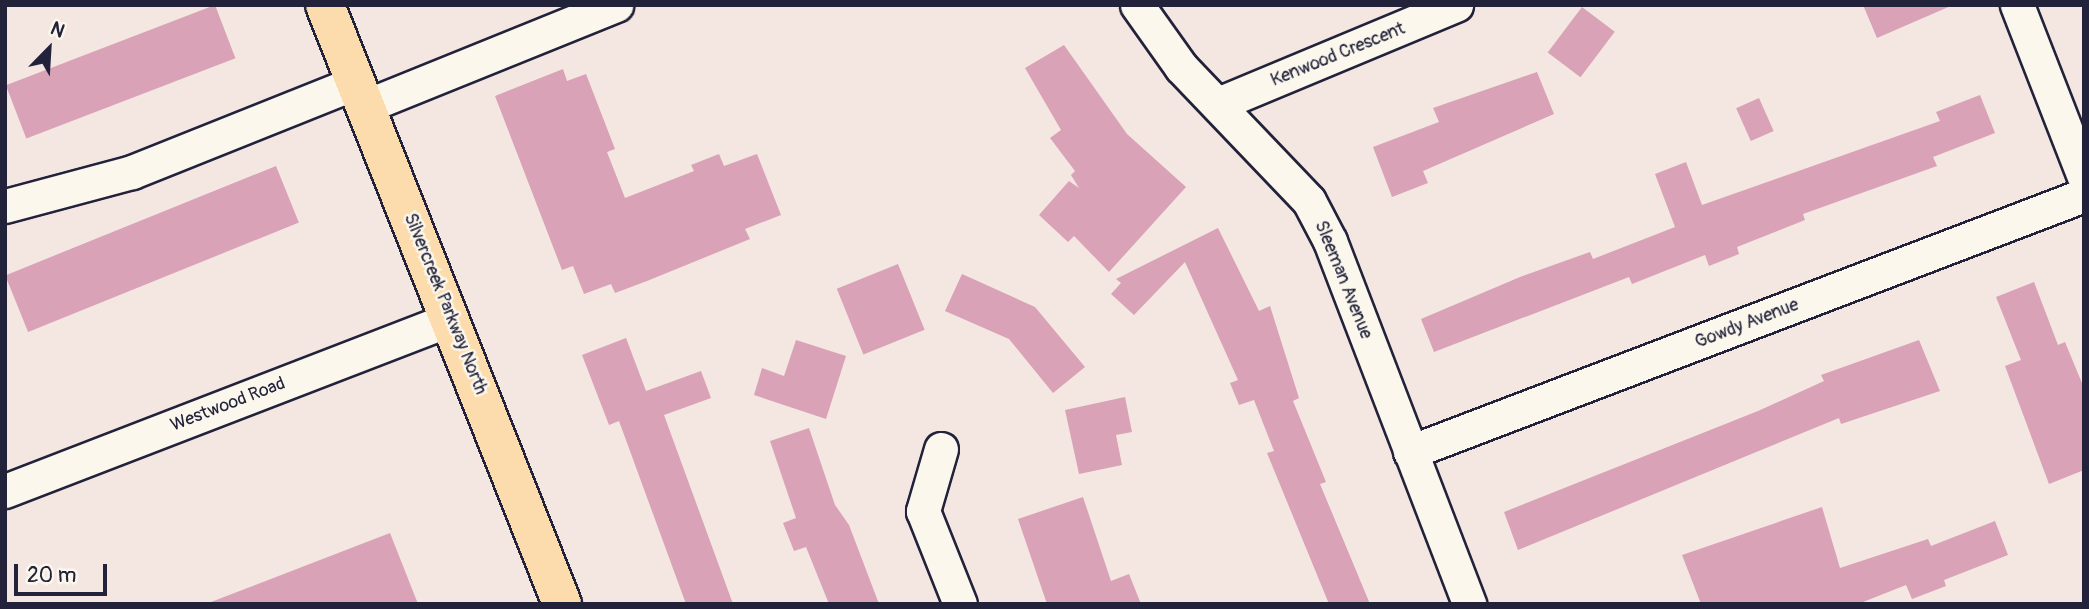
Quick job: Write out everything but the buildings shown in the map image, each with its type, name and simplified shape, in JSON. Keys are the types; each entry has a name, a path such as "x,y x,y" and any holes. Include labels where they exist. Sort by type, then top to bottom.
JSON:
{"main road":[{"name":"Silvercreek Parkway North","path":"325,5 452,319 562,604"}],"street":[{"path":"5,206 132,173 616,5"},
{"name":"Sleeman Avenue","path":"1137,5 1181,68 1309,201 1330,241 1469,604"},
{"name":"Kenwood Crescent","path":"1218,104 1456,5"},
{"path":"2017,5 2084,177"},
{"name":"Gowdy Avenue","path":"1410,452 2084,195"},
{"name":"Westwood Road","path":"5,491 452,319"},
{"path":"941,449 923,510 960,604"}]}
